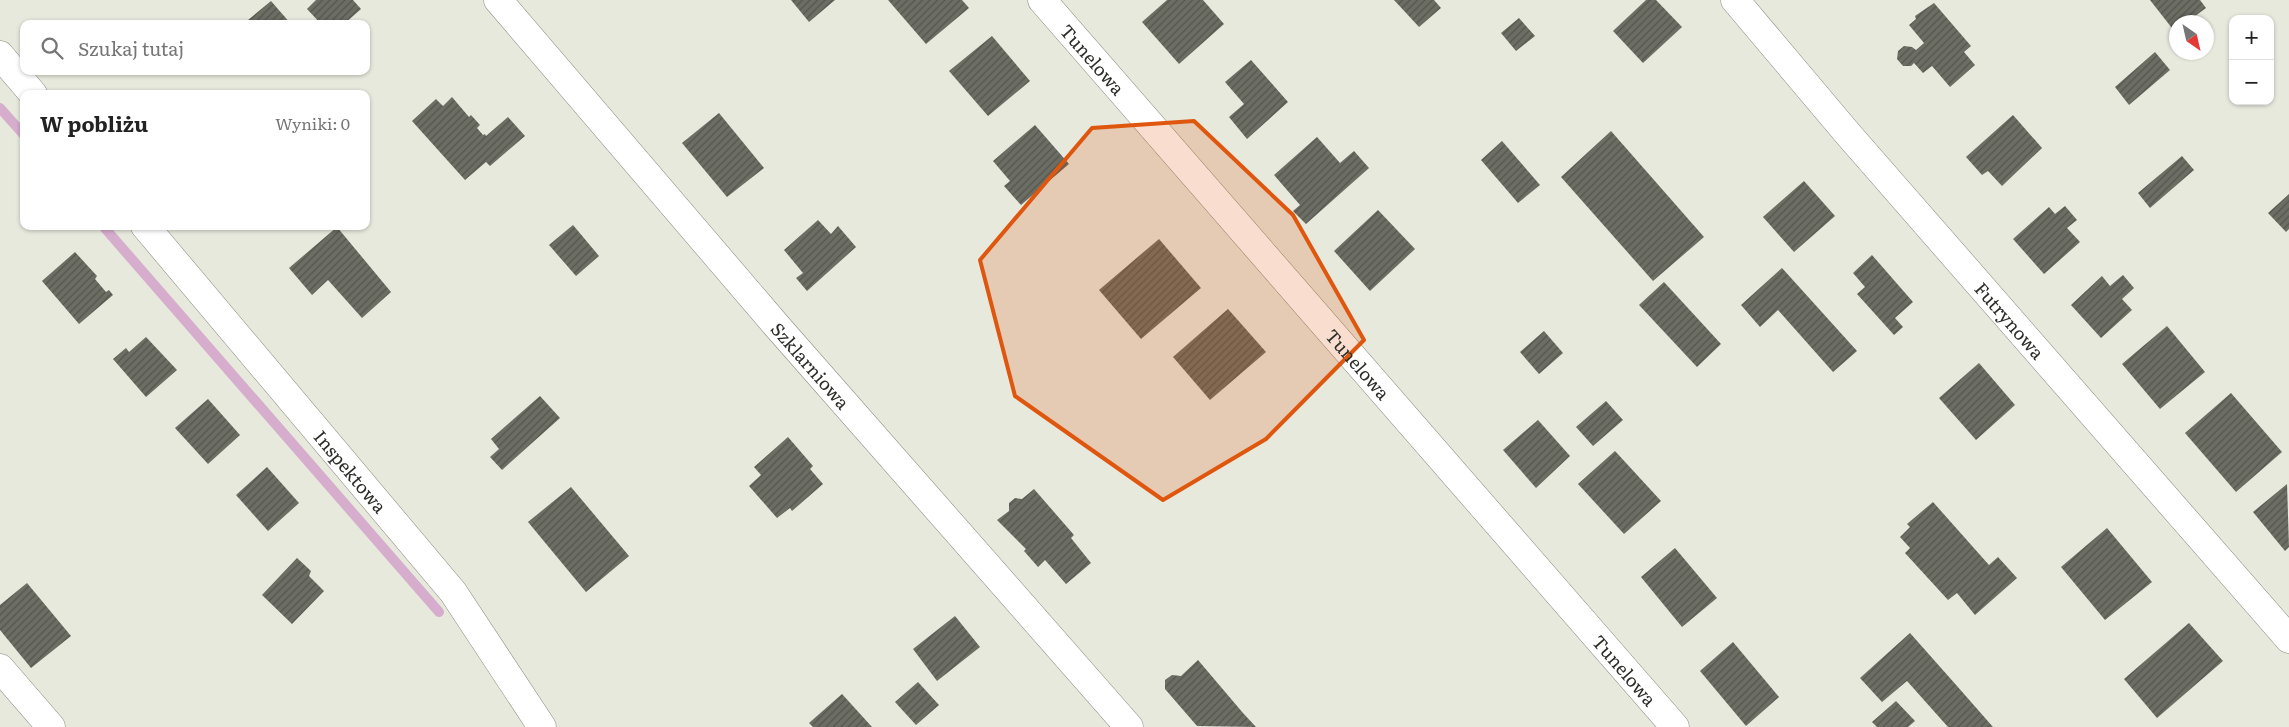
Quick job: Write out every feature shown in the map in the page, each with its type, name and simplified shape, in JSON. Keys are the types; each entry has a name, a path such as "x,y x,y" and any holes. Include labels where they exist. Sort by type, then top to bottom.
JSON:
{"street":[{"name":"Szklarniowa","path":"498,0 776,325 1129,727"},
{"name":"Tunelowa","path":"1042,0 1675,727"},
{"name":"Futrynowa","path":"1735,0 1848,134 2289,638"},
{"path":"0,55 30,90"},
{"name":"Inspektowa","path":"148,230 453,592 542,727"},
{"path":"0,668 51,727"}],"highlighted area":[{"path":"1194,121 1293,215 1364,340 1266,439 1163,500 1015,396 980,260 1092,128"}],"building":[{"path":"316,0 353,0 361,9 349,20 317,20 307,9"},
{"path":"791,0 835,0 809,22"},
{"path":"888,0 962,0 969,8 926,44"},
{"path":"1167,0 1203,0 1224,24 1179,64 1142,22"},
{"path":"1394,0 1434,0 1441,8 1419,27"},
{"path":"1646,0 1656,0 1682,27 1643,63 1613,31"},
{"path":"2150,0 2200,0 2206,8 2196,15 2169,15 2169,24"},
{"path":"271,1 288,20 248,20"},
{"path":"1934,3 1971,46 1964,52 1975,65 1950,87 1932,66 1923,73 1914,63 1911,66 1903,66 1897,59 1898,51 1904,46 1912,47 1916,50 1924,43 1909,25 1916,19 1915,16"},
{"path":"1519,18 1535,36 1516,51 1501,33"},
{"path":"992,36 1030,81 988,116 949,71"},
{"path":"2155,52 2170,70 2129,105 2115,87"},
{"path":"1251,60 1288,102 1247,139 1229,117 1244,104 1225,82"},
{"path":"452,97 469,117 471,115 480,125 477,128 483,135 485,134 486,136 508,117 525,136 490,166 486,162 465,180 412,121 436,99 443,106"},
{"path":"719,113 764,168 727,197 682,143"},
{"path":"2013,115 2042,148 2002,186 1988,171 1982,175 1966,157"},
{"path":"1035,125 1069,164 1021,205 1004,186 1010,181 993,161"},
{"path":"1611,131 1704,237 1653,281 1561,177"},
{"path":"1317,137 1340,163 1354,151 1369,168 1306,224 1293,211 1300,205 1274,175"},
{"path":"1502,141 1540,185 1518,203 1481,160"},
{"path":"2182,156 2194,170 2150,208 2138,193"},
{"path":"1804,181 1835,216 1794,252 1763,217"},
{"path":"2289,194 2289,229 2286,232 2268,213"},
{"path":"2065,206 2077,220 2067,228 2080,242 2044,274 2013,239 2049,207 2055,214"},
{"path":"1378,210 1415,249 1370,291 1334,251"},
{"path":"818,220 831,234 838,226 856,247 807,291 796,278 803,273 784,250"},
{"path":"573,225 599,256 576,276 549,245"},
{"path":"333,230 339,230 391,292 362,318 328,280 312,295 289,268"},
{"path":"1159,239 1201,288 1141,339 1099,290"},
{"path":"75,252 97,276 95,279 106,292 109,290 113,295 79,324 42,281"},
{"path":"1872,255 1913,302 1895,318 1903,327 1894,335 1857,294 1865,287 1853,273"},
{"path":"1782,268 1857,351 1833,372 1778,310 1760,327 1741,305"},
{"path":"2123,275 2134,288 2122,299 2132,310 2101,338 2071,305 2102,276 2110,286"},
{"path":"1664,282 1721,344 1697,367 1639,305"},
{"path":"1228,309 1266,352 1210,400 1173,357"},
{"path":"2167,326 2205,372 2160,409 2122,364"},
{"path":"1544,331 1563,353 1539,374 1520,352"},
{"path":"146,337 177,370 146,397 113,359 126,348 129,352"},
{"path":"1979,363 2015,405 1976,440 1939,398"},
{"path":"2231,393 2282,452 2236,492 2185,433"},
{"path":"540,396 560,418 502,470 490,457 499,449 491,439"},
{"path":"208,399 240,435 208,464 175,428"},
{"path":"1606,401 1623,420 1593,446 1576,427"},
{"path":"1538,420 1570,456 1536,488 1503,450"},
{"path":"788,437 813,466 810,469 823,484 792,511 790,508 777,518 749,486 761,475 754,467"},
{"path":"1615,451 1661,501 1624,534 1578,484"},
{"path":"267,467 299,503 268,531 236,495"},
{"path":"2287,484 2289,547 2285,551 2253,512"},
{"path":"571,487 629,556 586,592 528,522"},
{"path":"1034,489 1074,535 1071,538 1091,563 1066,584 1045,560 1038,567 1024,551 1026,549 997,520 1009,511 1009,503 1015,498 1022,499"},
{"path":"1933,502 1989,565 1998,557 2017,578 1975,615 1957,593 1948,600 1905,553 1910,548 1900,537 1910,527 1907,524"},
{"path":"2107,528 2152,582 2105,620 2061,567"},
{"path":"1675,548 1717,598 1682,627 1641,577"},
{"path":"297,558 311,571 309,576 324,591 292,624 262,595"},
{"path":"27,583 71,636 31,668 0,630 0,605"},
{"path":"955,616 980,647 937,681 913,649"},
{"path":"2189,623 2223,661 2157,718 2124,679"},
{"path":"1910,633 1993,727 1948,727 1907,681 1882,702 1860,678"},
{"path":"1733,642 1779,697 1746,726 1700,671"},
{"path":"1198,660 1256,727 1197,726 1165,689 1165,680 1172,675 1181,676"},
{"path":"918,682 939,705 916,725 895,702"},
{"path":"842,694 872,727 813,727 809,723"},
{"path":"1896,701 1915,721 1908,727 1877,727 1872,722"}],"waterway":[{"path":"0,108 20,130"},
{"path":"106,230 439,612"}]}
